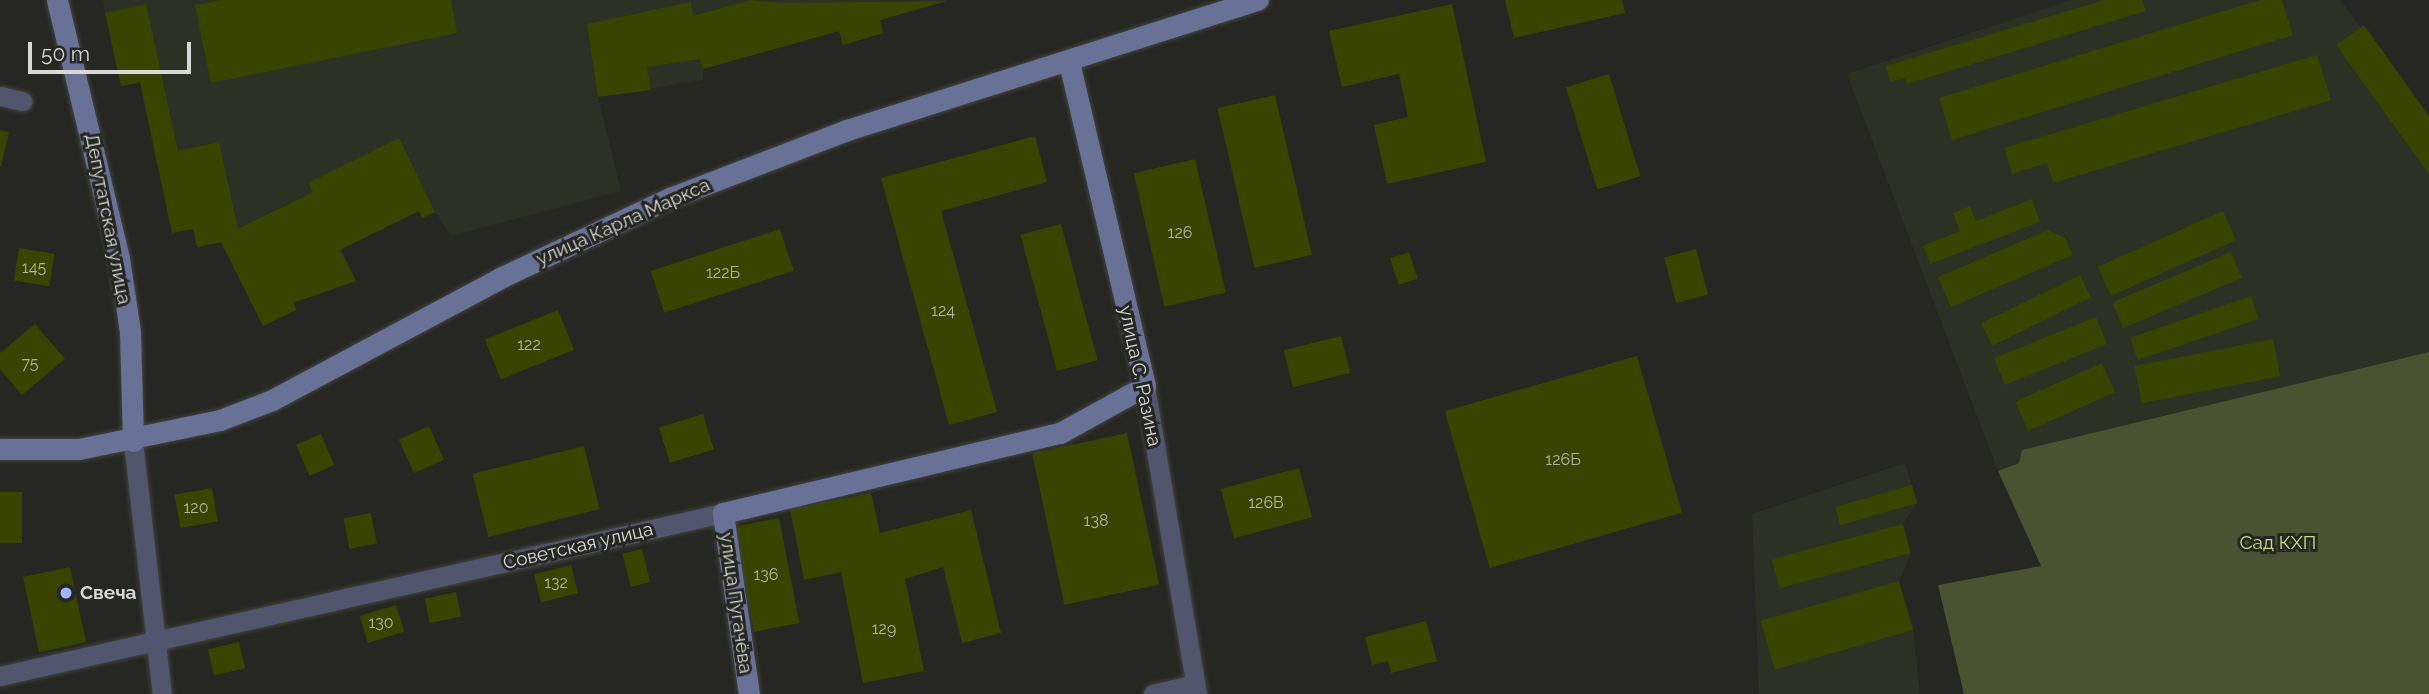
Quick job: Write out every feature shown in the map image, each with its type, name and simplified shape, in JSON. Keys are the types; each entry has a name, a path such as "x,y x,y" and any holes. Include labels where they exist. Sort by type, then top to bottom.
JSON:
{"street":[{"name":"Депутатская улица","path":"57,0 119,258 130,332 133,441"},
{"name":"улица Карла Маркса","path":"0,450 133,441 272,400 670,198 848,130 1258,0"},
{"name":"улица С. Разина","path":"1069,61 1145,386 1196,689"},
{"path":"0,96 23,101"},
{"name":"Советская улица","path":"0,676 723,513 1060,433 1145,386"},
{"path":"133,441 162,694"},
{"name":"улица Пугачёва","path":"723,513 749,694"},
{"path":"1153,694 1196,689"}],"shaded area":[{"path":"103,0 949,0 880,20 883,33 844,45 839,31 703,69 703,80 598,97 621,191 451,236 436,212 422,218 418,211 341,249 356,281 294,302 296,310 263,326 222,242 197,247 193,229 172,233 140,83 121,86"},
{"path":"2071,0 2340,0 2429,116 2429,352 2022,450 2019,463 1998,471 1847,74"},
{"path":"1905,463 1917,503 1903,524 1911,553 1899,581 1913,630 1920,694 1759,694 1752,514"}],"green space":[{"name":"Сад КХП","path":"2429,352 2429,694 1964,694 1938,585 2041,566 1998,471 2019,463 2022,450"}],"building":[{"path":"221,0 451,0 457,33 211,83 195,5"},
{"path":"751,0 783,3 947,1 880,20 883,33 843,45 839,31 703,69 700,59 647,67 651,90 598,97 587,24 691,2 693,16"},
{"path":"1505,0 1622,0 1625,13 1514,38"},
{"path":"2104,0 2142,0 2146,11 1907,84 1905,78 1890,82 1886,66"},
{"path":"2260,0 2282,0 2293,35 1952,140 1939,98"},
{"path":"146,4 178,151 219,142 238,229 313,192 308,183 399,138 435,212 422,218 419,211 340,250 356,281 293,303 296,310 263,326 221,242 197,247 193,229 172,233 140,82 121,86 105,13"},
{"path":"1452,4 1486,162 1387,184 1374,125 1408,117 1399,74 1342,87 1329,31"},
{"path":"2364,25 2429,116 2429,174 2336,45"},
{"path":"2317,55 2331,100 2053,183 2047,163 2012,174 2004,148"},
{"path":"1609,74 1640,176 1597,189 1566,87"},
{"path":"1275,95 1312,255 1254,268 1218,108"},
{"path":"0,130 9,132 1,167 0,167"},
{"path":"1035,136 1047,182 941,211 997,412 949,425 881,178"},
{"path":"1195,159 1226,292 1164,307 1134,173"},
{"path":"2032,199 2040,222 1930,264 1923,246 1960,231 1953,213 1970,206 1976,221"},
{"path":"2223,211 2236,240 2111,296 2098,267"},
{"path":"1061,224 1097,360 1057,371 1020,235"},
{"path":"780,229 794,271 664,313 651,271"},
{"path":"2048,230 2065,238 2073,255 1951,307 1938,277"},
{"path":"19,248 55,254 49,286 14,281"},
{"path":"1696,249 1708,294 1676,303 1664,258"},
{"path":"1409,252 1418,279 1399,285 1390,258"},
{"path":"2231,252 2242,278 2123,328 2112,302"},
{"path":"2080,275 2091,297 1992,346 1981,323"},
{"path":"2251,296 2259,319 2138,360 2130,338"},
{"path":"558,310 574,350 501,379 485,340"},
{"path":"2096,317 2107,344 2005,385 1994,358"},
{"path":"35,324 65,359 22,395 0,369 0,353"},
{"path":"1341,336 1350,373 1293,387 1284,350"},
{"path":"2273,339 2280,376 2142,403 2135,366"},
{"path":"1637,356 1682,513 1490,568 1445,411"},
{"path":"2102,363 2115,392 2028,431 2015,402"},
{"path":"703,414 714,449 670,463 659,427"},
{"path":"429,426 444,460 414,473 399,439"},
{"path":"1127,433 1159,585 1064,605 1032,453"},
{"path":"321,434 334,465 309,476 296,445"},
{"path":"584,446 600,509 488,537 472,474"},
{"path":"1299,468 1312,517 1234,538 1221,489"},
{"path":"1912,485 1917,503 1840,525 1835,507"},
{"path":"212,488 218,521 180,528 175,495"},
{"path":"0,492 22,492 22,543 0,543"},
{"path":"871,493 880,533 971,510 1001,633 962,643 943,567 905,579 924,671 863,683 841,572 804,580 790,509"},
{"path":"371,513 377,543 349,549 344,518"},
{"path":"779,518 799,623 754,632 734,527"},
{"path":"1903,524 1911,553 1779,588 1772,559"},
{"path":"642,549 650,582 631,587 623,554"},
{"path":"571,565 578,593 541,602 534,574"},
{"path":"70,567 86,642 39,652 23,577"},
{"path":"1899,581 1913,630 1775,670 1761,621"},
{"path":"456,592 461,616 430,623 425,599"},
{"path":"396,605 404,632 368,643 360,616"},
{"path":"1426,621 1437,661 1391,673 1388,661 1372,665 1365,637"},
{"path":"239,642 245,668 214,676 208,649"}],"place":[{"name":"Свеча","path":"66,593"}]}
